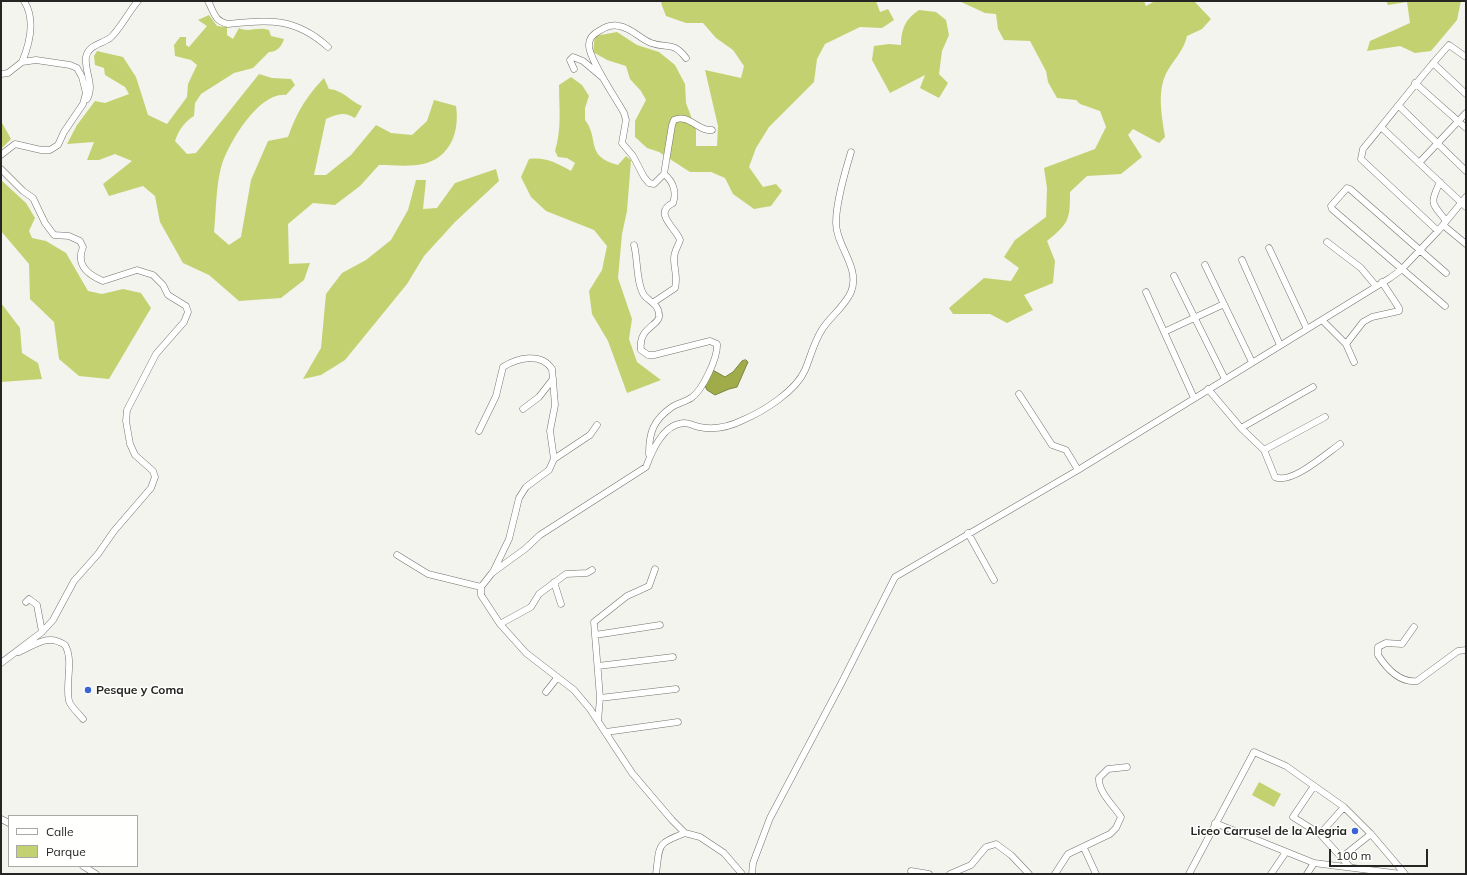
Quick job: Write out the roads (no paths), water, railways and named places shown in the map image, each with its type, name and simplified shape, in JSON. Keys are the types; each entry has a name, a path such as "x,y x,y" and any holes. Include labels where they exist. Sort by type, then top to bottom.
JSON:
{"street":[{"path":"22,62 30,37 31,21 30,13 24,1"},
{"path":"1,155 15,144 41,150 50,150 58,145 64,132 88,98 90,91 86,57 88,52 91,47 110,38 138,1"},
{"path":"208,1 215,18 220,23 228,24 277,21 308,31 328,47"},
{"path":"686,58 673,46 651,43 621,26 606,27 593,34 589,43 589,50 624,113 626,120 622,144 624,148 633,156 644,177 649,183 654,184 664,174 669,137 674,120 684,118 692,121 703,129 712,130"},
{"path":"1438,231 1361,159 1362,148 1399,106 1415,83 1449,45 1466,57"},
{"path":"574,69 570,60 573,57 583,61 604,78"},
{"path":"1,74 8,73 22,62 36,60 70,65 77,68 82,77 86,93 83,104"},
{"path":"1433,63 1466,94"},
{"path":"1415,83 1466,128"},
{"path":"1399,106 1466,171"},
{"path":"1419,163 1466,113"},
{"path":"1381,127 1466,207"},
{"path":"492,573 560,520 594,502 646,467 654,447 663,435 675,426 684,423 713,429 728,426 744,420 785,394 797,383 804,372 816,339 851,292 854,280 838,236 836,223 845,173 851,152"},
{"path":"1,169 23,191 33,198 45,223 54,235 70,236 80,241 83,247 79,256 80,262 90,274 102,281 137,270 153,275 163,285 168,295 186,306 188,312 184,322 156,354 128,410 126,421 130,444 135,455 153,472 155,477 151,488 114,531 98,554 74,581 53,620 42,632 1,663"},
{"path":"654,302 675,288 677,280 674,252 680,240 678,234 672,229 665,219 668,205 673,203 675,199 673,184 664,174"},
{"path":"1440,182 1432,198 1433,202 1445,223 1466,244"},
{"path":"1445,306 1401,270 1332,209 1331,206 1347,188 1350,188 1446,273"},
{"path":"752,874 753,863 770,818 841,684 895,577 1078,470 1401,270 1438,231 1461,202 1466,198"},
{"path":"1326,242 1361,268 1379,284 1399,308 1399,311 1372,316 1363,322 1346,344"},
{"path":"634,245 641,288 644,294 654,302 659,316 658,320 648,328 642,336 641,350 648,355 654,355 710,341 717,344 717,351 699,389 693,397 673,406 654,425 650,432 649,458"},
{"path":"1269,248 1306,329"},
{"path":"1242,260 1280,345"},
{"path":"1205,265 1252,362"},
{"path":"1174,276 1225,379"},
{"path":"1146,292 1194,398"},
{"path":"1164,332 1224,304"},
{"path":"1322,320 1346,344 1354,362"},
{"path":"479,431 496,396 503,367 516,360 533,358 544,360 552,369 555,405 550,431 554,460"},
{"path":"523,410 539,397 553,379"},
{"path":"1241,428 1313,387"},
{"path":"1208,390 1241,428 1264,450 1275,477 1283,479 1296,475 1340,444"},
{"path":"1019,394 1052,445 1066,450 1078,470"},
{"path":"1264,450 1324,417"},
{"path":"597,425 590,436 554,460 549,470 526,487 519,498 509,539 492,573 481,587 481,595 500,624 526,653 574,690 598,720 632,772 672,820 685,833 700,837 724,853 742,874"},
{"path":"968,533 994,580"},
{"path":"397,555 428,574 481,587"},
{"path":"598,720 600,698 594,622 627,596 648,586 655,569"},
{"path":"500,624 531,606 539,594 566,574 588,573 592,570"},
{"path":"554,582 561,604"},
{"path":"26,602 29,599 37,605 42,632"},
{"path":"595,635 660,625"},
{"path":"1414,627 1402,644 1386,643 1378,647 1378,655 1394,675 1417,681 1458,651 1466,650"},
{"path":"13,653 42,640 57,640 65,645 69,657 67,672 69,702 83,719"},
{"path":"598,666 673,657"},
{"path":"546,692 557,678"},
{"path":"600,698 676,689"},
{"path":"606,732 678,722"},
{"path":"1189,874 1254,752 1286,766 1344,808 1371,834 1405,874"},
{"path":"1055,874 1068,854 1084,848 1110,834 1116,828 1121,817 1103,792 1099,783 1099,778 1108,769 1126,767"},
{"path":"1314,786 1293,817 1320,834 1350,867"},
{"path":"1320,834 1344,808"},
{"path":"1215,824 1314,863 1401,874"},
{"path":"656,874 661,846 664,840 685,833"},
{"path":"1342,858 1371,834"},
{"path":"950,874 971,865 986,847 996,844 1011,855 1029,874"},
{"path":"1084,848 1096,874"},
{"path":"1271,874 1286,852"},
{"path":"1306,874 1314,863"},
{"path":"84,867 96,874"},
{"path":"911,871 929,874"}],"place":[{"name":"Pesque y Coma","path":"88,690"},
{"name":"Liceo Carrusel de la Alegria","path":"1355,831"}]}
